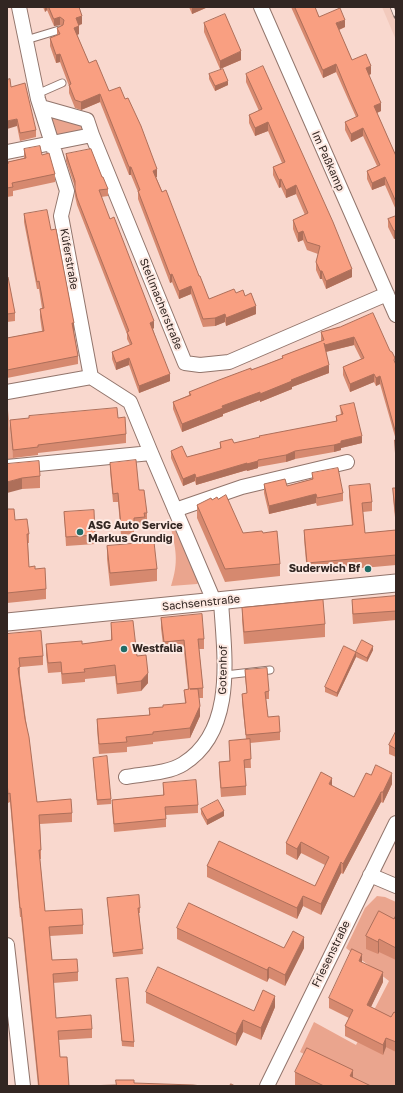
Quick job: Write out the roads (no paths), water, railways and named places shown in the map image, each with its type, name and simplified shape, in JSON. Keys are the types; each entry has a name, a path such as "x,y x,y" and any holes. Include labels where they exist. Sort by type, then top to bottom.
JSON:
{"street":[{"path":"19,7 39,100 52,142"},
{"name":"Im Paßkamp","path":"261,7 396,315"},
{"name":"Stellmacherstraße","path":"39,100 88,120 92,135 185,362 200,365 229,362 387,294"},
{"path":"7,152 92,135"},
{"name":"Küferstraße","path":"52,142 67,191 61,216 90,377"},
{"path":"7,392 90,377 130,402 175,510 218,601"},
{"path":"7,468 151,454"},
{"path":"175,510 242,487 347,462"},
{"name":"Sachsenstraße","path":"7,622 396,584"},
{"name":"Gotenhof","path":"126,777 172,769 183,765 197,753 214,730 223,701 225,675 218,601"},
{"name":"Friesenstraße","path":"267,1086 396,823"},
{"path":"370,875 396,886"},
{"path":"7,945 23,1086"}],"lane":[{"path":"26,40 59,30"},
{"path":"39,100 62,83"},
{"path":"225,675 270,670"}],"railway":[{"path":"392,7 396,17"}],"place":[{"name":"ASG Auto Service Markus Grundig","path":"80,532"},
{"name":"Suderwich Bf","path":"368,569"},
{"name":"Westfalia","path":"124,649"}]}
